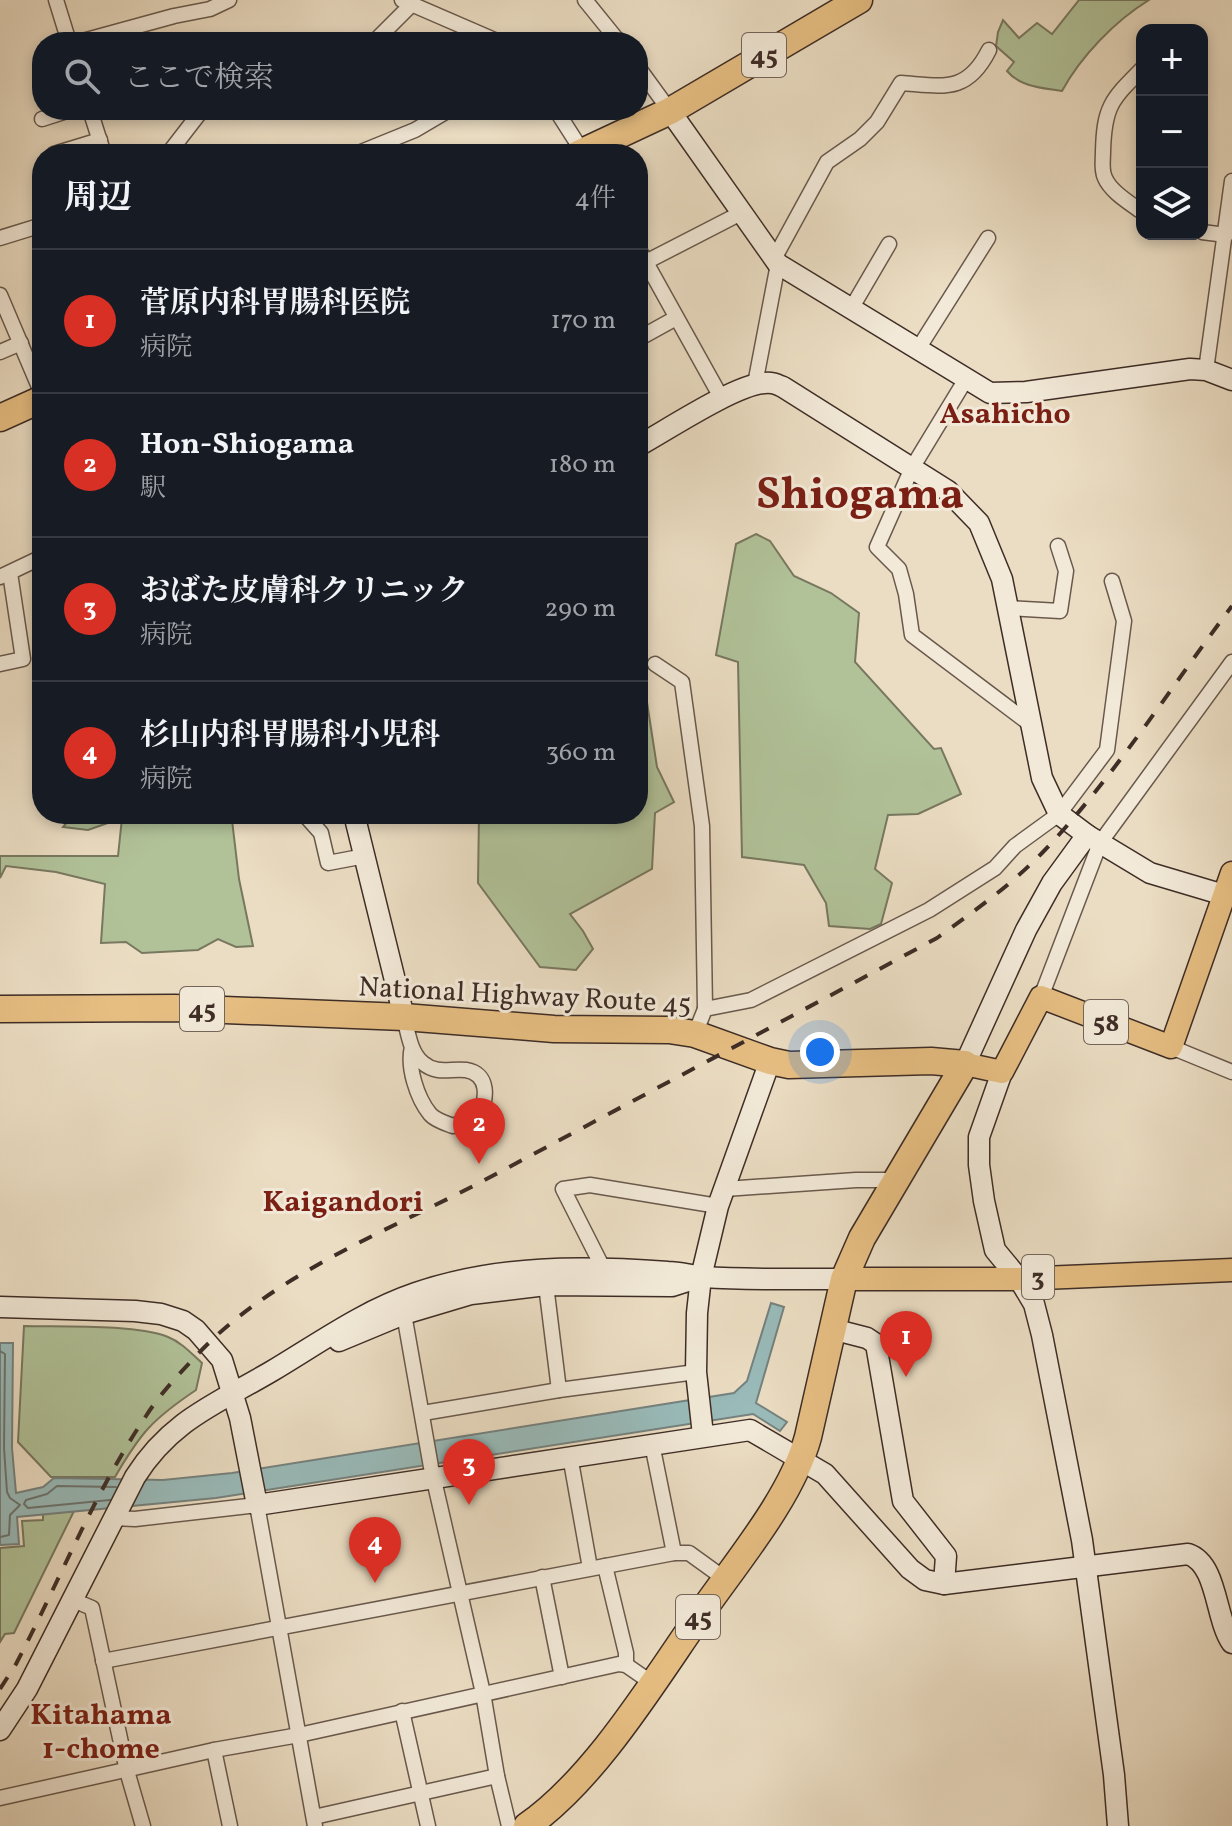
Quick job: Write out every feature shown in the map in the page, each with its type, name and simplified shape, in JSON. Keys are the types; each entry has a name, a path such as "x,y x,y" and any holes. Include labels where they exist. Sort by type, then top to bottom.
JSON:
{"highway":[{"name":"45","path":"601,144 670,111 859,0"},
{"path":"0,418 32,401"},
{"name":"National Highway Route 45","path":"0,1009 175,1008 404,1017 554,1029 642,1029 695,1034 789,1065 931,1061 965,1064"},
{"name":"45","path":"527,1826 569,1791 652,1683 753,1540 802,1458 844,1279 862,1238 965,1064"}],"main road":[{"path":"1171,1047 1232,873"},
{"path":"965,1064 1002,1072 1041,997"},
{"name":"58","path":"1041,997 1171,1047"},
{"name":"3","path":"844,1279 1019,1279 1232,1270"}],"street":[{"path":"56,0 66,32"},
{"path":"116,32 210,9 229,0"},
{"path":"437,0 442,17"},
{"path":"585,0 611,32"},
{"path":"382,32 407,2 476,32"},
{"path":"755,384 776,261 827,162 860,139 877,122 901,83 957,85 979,70 989,50"},
{"path":"1136,75 1116,96 1107,113 1102,164 1105,178 1117,193 1136,207"},
{"path":"648,81 776,261 990,393 998,395 1190,369 1206,370 1232,380"},
{"path":"93,120 101,144"},
{"path":"181,144 196,120"},
{"path":"381,144 432,120"},
{"path":"562,120 577,144"},
{"path":"1206,370 1232,181"},
{"path":"648,261 741,213"},
{"path":"0,238 32,228"},
{"path":"1208,233 1226,235"},
{"path":"918,349 988,238"},
{"path":"851,309 889,244"},
{"path":"648,274 722,399"},
{"path":"0,295 32,371"},
{"path":"648,333 676,318"},
{"path":"0,352 21,343"},
{"path":"966,379 912,468 877,547 899,569 912,635 1030,724"},
{"path":"648,440 722,399 755,384 768,382 783,387 948,491 979,523 1002,579 1042,778 1059,814 1093,839 1150,873 1224,895"},
{"path":"1007,608 1060,611 1066,571 1058,546"},
{"path":"0,664 23,659 5,575 32,562"},
{"path":"705,1009 751,1000 929,910 995,868 1015,846 1059,814 1107,750 1124,621 1112,581"},
{"path":"965,1064 1026,930 1052,883 1093,839 1232,662"},
{"path":"655,664 682,682 702,824 705,1009 695,1034"},
{"path":"313,824 321,833 328,863 365,856"},
{"path":"357,824 412,1047 423,1063 436,1070 466,1070 480,1076 486,1089 485,1103 479,1116 453,1126 432,1117 421,1098 409,1058 412,1047"},
{"path":"1041,997 1093,839"},
{"path":"1171,1047 1232,1072"},
{"path":"702,1430 696,1372 701,1277 722,1198 770,1061"},
{"path":"1002,1072 979,1137 984,1201 995,1250 1019,1279 1034,1304 1042,1335 1085,1567 1114,1775 1118,1826"},
{"path":"603,1268 563,1189 590,1185 722,1198 856,1180 897,1180"},
{"path":"0,1730 27,1689 135,1477 157,1446 191,1416 363,1315 413,1294 468,1277 505,1271 603,1268 701,1277 844,1279"},
{"path":"307,1350 351,1337 404,1314 471,1294 546,1285 672,1286 701,1277"},
{"path":"546,1285 559,1390"},
{"path":"0,1307 161,1314 183,1321 196,1330 220,1356 233,1394 250,1467 314,1822 421,1792 497,1776"},
{"path":"404,1314 433,1473 483,1693 509,1826"},
{"path":"832,1329 867,1338 876,1344 903,1501 946,1556 944,1584"},
{"path":"423,1413 559,1390 696,1372"},
{"path":"115,1514 135,1519 433,1473 652,1444 702,1430 750,1430 825,1474 910,1569 925,1580 944,1584 1188,1554 1198,1558 1207,1570 1232,1643"},
{"path":"652,1444 674,1553"},
{"path":"570,1456 598,1567 626,1653 626,1665"},
{"path":"103,1661 674,1553 689,1553 725,1579"},
{"path":"542,1577 562,1677"},
{"path":"73,1600 92,1608 127,1771 143,1826"},
{"path":"0,1798 214,1750 299,1735 483,1693 626,1665 652,1683"},
{"path":"402,1711 428,1826"},
{"path":"214,1750 230,1826"}],"green space":[{"path":"1079,0 1149,0 1100,40 1062,91 1032,86 1012,76 1007,71 1014,62 996,46 1003,20 1019,38 1037,23 1052,34"},
{"path":"756,534 770,541 794,576 831,593 859,613 855,662 934,749 941,748 961,794 918,814 888,815 875,869 892,883 881,924 870,929 829,926 826,903 804,865 742,857 738,662 716,655 736,544"},
{"path":"648,709 657,767 674,802 655,813 652,869 570,914 593,949 576,970 540,967 478,883 479,824 648,824"},
{"path":"66,824 105,824 88,830 63,827"},
{"path":"121,824 232,824 239,879 253,946 236,947 218,939 198,950 142,953 126,942 101,943 105,884 56,872 6,866 0,878 0,856 118,856"},
{"path":"24,1326 118,1328 168,1337 202,1363 196,1390 149,1428 115,1477 51,1477 18,1442"},
{"path":"74,1511 14,1633 5,1634 0,1642 0,1548 24,1546 22,1521 43,1520 43,1514"}],"water":[{"path":"771,1303 784,1307 756,1403 787,1422 780,1431 753,1414 216,1498 17,1517 19,1544 0,1545 0,1343 13,1343 12,1448 16,1493 43,1487 54,1478 163,1480 232,1473 734,1393 747,1381"}],"railway":[{"path":"0,1689 16,1664 127,1445 164,1392 226,1327 259,1302 331,1258 481,1182 937,938 1017,877 1068,825 1117,764 1232,606"}],"place":[{"name":"Hon-Shiogama","path":"479,1164"},
{"name":"菅原内科胃腸科医院","path":"906,1377"},
{"name":"おばた皮膚科クリニック","path":"469,1505"},
{"name":"杉山内科胃腸科小児科","path":"375,1583"}],"district":[{"name":"Asahicho","path":"1005,413"},
{"name":"Shiogama","path":"860,493"},
{"name":"Kaigandori","path":"343,1201"},
{"name":"Kitahama 1-chome","path":"101,1731"}]}
